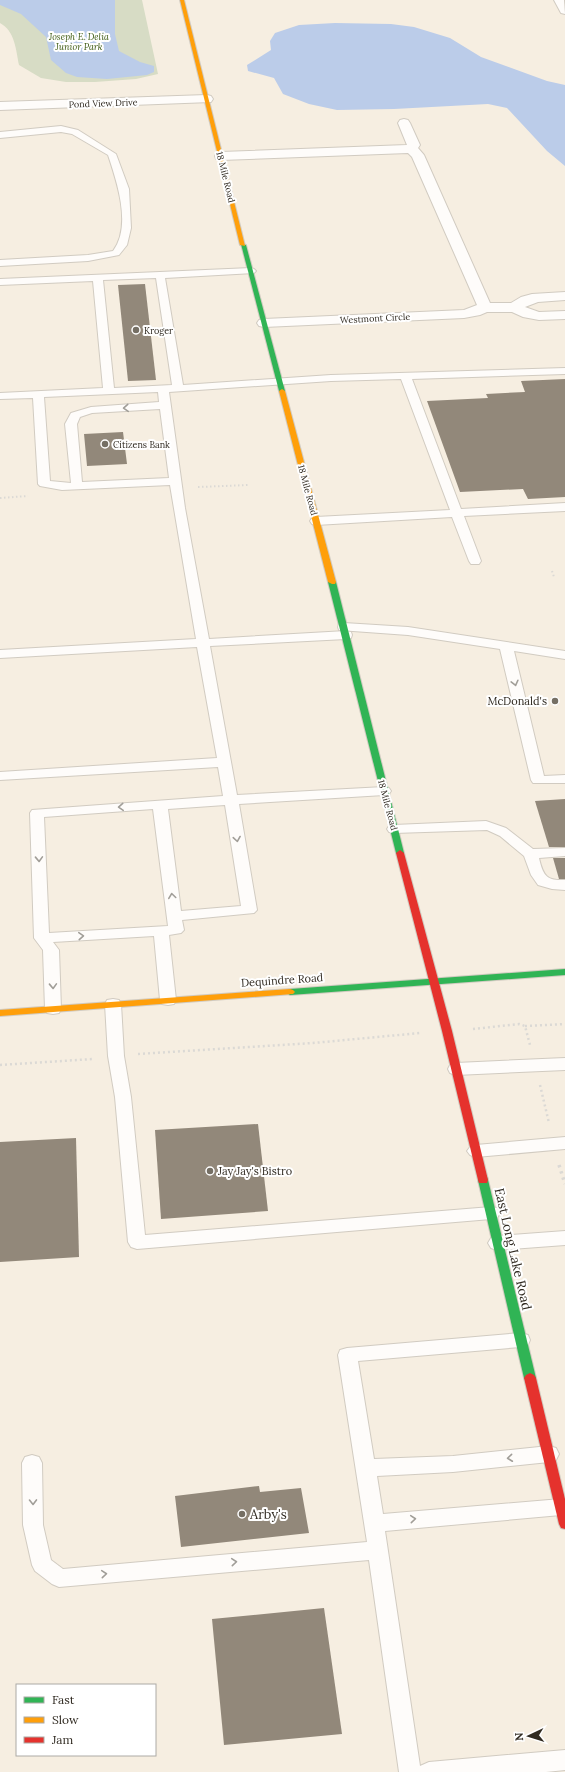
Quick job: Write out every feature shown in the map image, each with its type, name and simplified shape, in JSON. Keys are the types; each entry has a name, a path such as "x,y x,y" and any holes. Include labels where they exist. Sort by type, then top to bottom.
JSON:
{"main road":[{"name":"18 Mile Road","path":"182,0 434,981"},
{"name":"Dequindre Road","path":"0,1013 565,972"},
{"name":"East Long Lake Road","path":"434,981 563,1515"}],"street":[{"path":"559,0 565,11"},
{"name":"Pond View Drive","path":"0,106 207,99"},
{"path":"404,123 414,145 411,149"},
{"path":"221,156 411,149 418,155 485,307"},
{"path":"515,308 525,300 533,298 565,296"},
{"name":"Westmont Circle","path":"264,323 464,314 475,312 485,307 515,308 528,314 539,316 565,315"}],"lane":[{"path":"0,135 42,130 75,132 112,154 124,189 126,228 122,245 116,252 88,258 0,263"},
{"path":"0,282 251,271"},
{"path":"160,275 178,388"},
{"path":"98,278 109,391"},
{"path":"0,396 280,383 331,378 565,371"},
{"path":"405,375 475,561"},
{"path":"163,389 175,481 225,762 249,910 174,916"},
{"path":"38,394 44,484 62,487 175,481"},
{"path":"77,486 71,424 75,415 91,410 165,405"},
{"path":"316,521 565,508"},
{"path":"0,654 204,643 345,631 408,631 565,655"},
{"path":"506,645 538,780 565,779"},
{"path":"0,776 225,762"},
{"path":"53,1009 51,950 42,938 37,813 384,791"},
{"path":"42,938 176,930 160,805"},
{"path":"394,829 486,825 499,829 511,837 520,847 530,854 538,876 542,882 552,886 565,885"},
{"path":"530,854 565,852"},
{"path":"161,931 168,1000"},
{"path":"113,1004 116,1056 124,1097 137,1242 491,1214"},
{"path":"456,1069 565,1064"},
{"path":"476,1151 565,1142"},
{"path":"498,1243 565,1238"},
{"path":"410,1772 366,1468 347,1355 521,1340"},
{"path":"366,1468 453,1464 549,1454"},
{"path":"32,1464 33,1526 42,1565 59,1578 378,1550"},
{"path":"374,1523 563,1515"},
{"path":"429,1772 565,1760"}],"path":[{"path":"196,488 249,485"},
{"path":"552,572 554,578"},
{"path":"519,1024 526,1026 565,1024"},
{"path":"526,1026 531,1046"},
{"path":"138,1054 313,1043 382,1036"},
{"path":"0,1065 74,1062 96,1059"},
{"path":"540,1086 550,1126"},
{"path":"559,1164 565,1184"}],"green space":[{"name":"Joseph E. Delia Junior Park","path":"0,0 142,0 158,74 136,79 95,82 66,82 41,78 19,65 16,47 12,36 5,26 0,23"}],"water":[{"path":"0,0 115,0 115,34 119,51 140,62 154,66 154,72 147,75 107,79 77,77 66,73 51,60 46,37 21,14 0,5"},
{"path":"335,23 391,24 414,27 450,38 481,57 547,81 565,85 565,166 547,151 507,108 488,104 394,109 337,110 309,104 283,94 274,78 248,71 247,65 271,50 270,41 275,33 299,25"}],"building":[{"path":"145,284 156,380 128,381 118,285"},
{"path":"565,379 565,497 528,499 523,489 460,492 427,401 488,398 486,394 525,392 521,381"},
{"name":"Citizens Bank","path":"123,432 127,464 87,466 84,434"},
{"path":"565,799 565,847 549,847 535,801"},
{"path":"553,858 565,858 565,879 559,879"},
{"name":"Jay Jay's Bistro","path":"258,1124 268,1211 161,1219 155,1130"},
{"path":"76,1138 79,1257 0,1262 0,1142"},
{"name":"Arby's","path":"259,1486 260,1492 301,1488 309,1533 181,1547 175,1496"},
{"path":"324,1608 342,1734 224,1745 212,1619"}],"traffic: fast":[{"path":"243,245 282,391"},
{"path":"332,582 400,853"},
{"path":"290,992 565,972"},
{"path":"483,1180 530,1378"}],"traffic: slow":[{"path":"182,0 243,245"},
{"path":"282,391 332,582"},
{"path":"0,1013 290,992"}],"traffic: jam":[{"path":"400,853 447,1031 483,1180"},
{"path":"530,1378 565,1524"}],"place":[{"name":"Kroger","path":"136,330"},
{"name":"Citizens Bank","path":"105,444"},
{"name":"McDonald's","path":"555,701"},
{"name":"Jay Jay's Bistro","path":"210,1171"},
{"name":"Arby's","path":"242,1514"}]}
